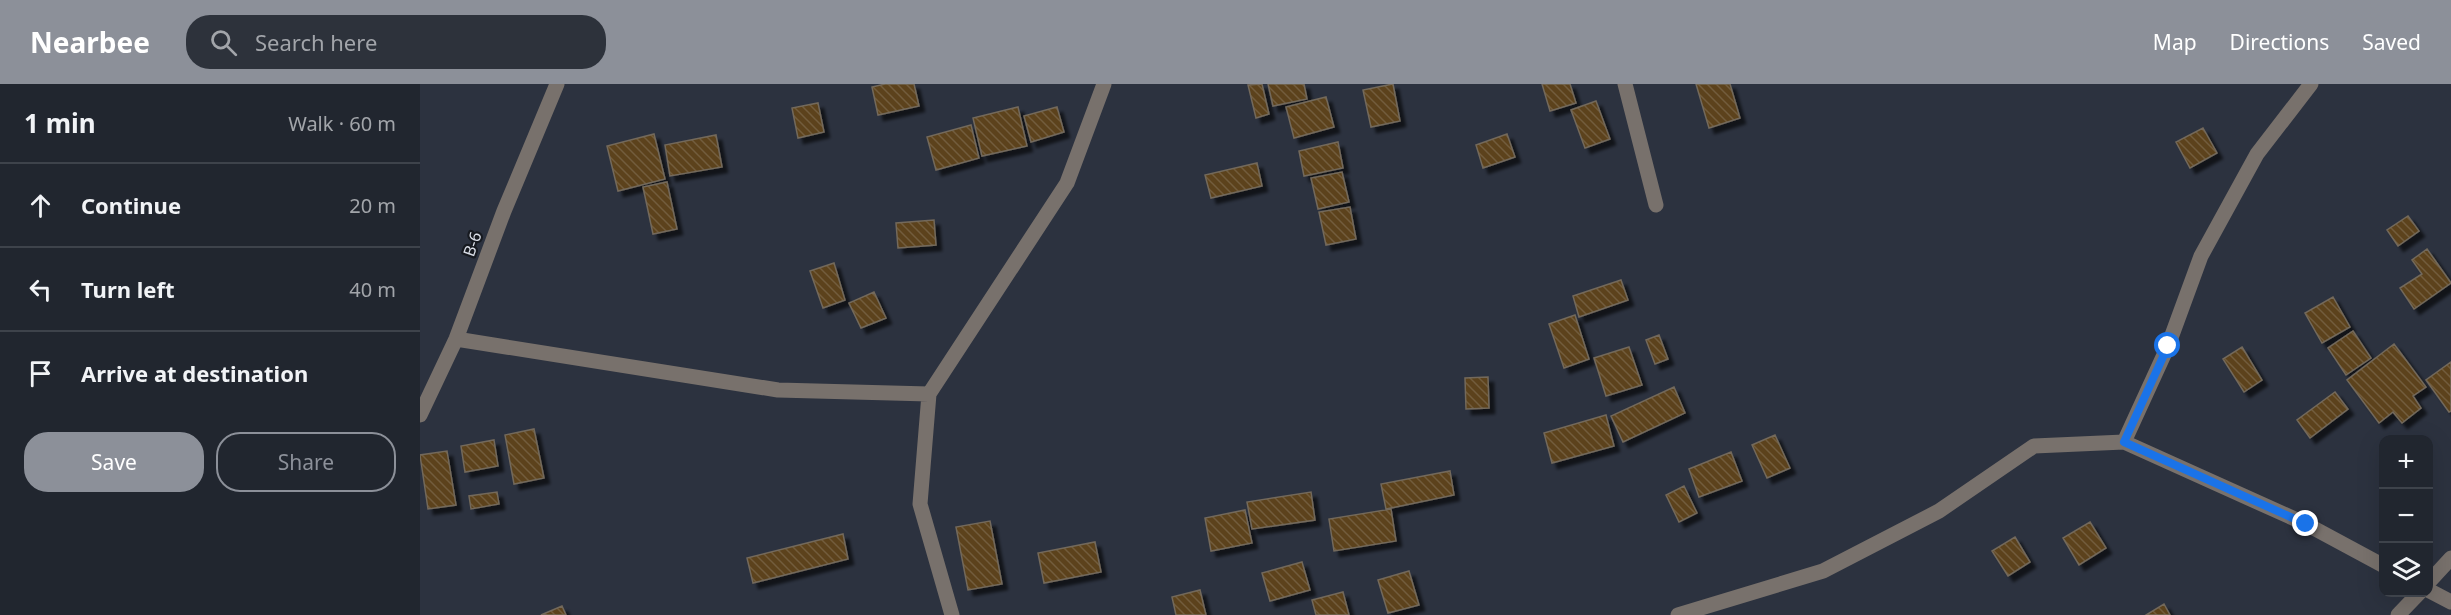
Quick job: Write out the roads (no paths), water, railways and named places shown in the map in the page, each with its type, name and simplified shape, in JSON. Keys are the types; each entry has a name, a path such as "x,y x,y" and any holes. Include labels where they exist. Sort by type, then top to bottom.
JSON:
{"street":[{"name":"B-6","path":"420,416 456,339 504,211 557,84"},
{"path":"952,615 920,504 929,394 1067,183 1104,84"},
{"path":"1625,84 1656,205"},
{"path":"2124,442 2168,346 2201,256 2257,154 2311,84"},
{"path":"456,339 778,390 929,394"},
{"path":"1678,615 1823,571 1939,511 2034,446 2124,442 2306,524 2379,563"},
{"path":"2433,578 2451,558"},
{"path":"2433,593 2451,602"},
{"path":"2398,615 2415,597"}]}
